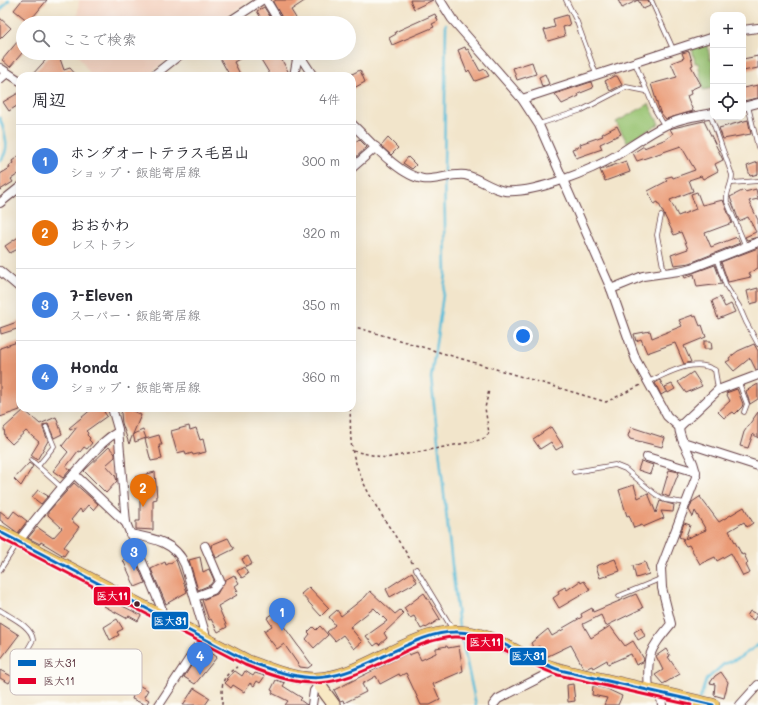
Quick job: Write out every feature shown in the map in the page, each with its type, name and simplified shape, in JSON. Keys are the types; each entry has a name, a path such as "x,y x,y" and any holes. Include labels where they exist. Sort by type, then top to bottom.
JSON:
{"main road":[{"path":"0,532 247,661 291,676 317,682 348,671 409,643 454,632 474,634 491,638 539,663 557,669 657,696 713,705"},
{"path":"317,682 334,705"}],"street":[{"path":"238,16 262,0"},
{"path":"266,0 276,16"},
{"path":"440,0 452,19 522,100 539,125 611,289 636,360 667,416 679,427 683,442 696,472 696,477 661,568 660,579 671,624 651,650 647,671 657,696"},
{"path":"746,30 758,28"},
{"path":"522,100 596,74 710,38"},
{"path":"158,72 173,60"},
{"path":"295,72 297,60"},
{"path":"303,60 310,72"},
{"path":"0,79 4,70 16,78"},
{"path":"746,107 758,103"},
{"path":"356,128 402,170 412,176 424,179 465,175 504,191 514,191 526,190 563,178 607,160 664,125 676,120 710,113"},
{"path":"356,164 376,147"},
{"path":"0,203 16,190"},
{"path":"611,289 635,278 664,272 679,271 758,242"},
{"path":"0,272 16,285"},
{"path":"679,427 718,390 758,375"},
{"path":"113,412 118,432 126,523 161,606 162,617"},
{"path":"18,542 39,514 74,474 108,437 118,432"},
{"path":"683,442 758,466"},
{"path":"647,457 696,472"},
{"path":"74,474 126,523"},
{"path":"130,534 153,538 172,547 179,554 185,565 195,597 205,639 160,705"},
{"path":"195,597 213,590 220,581 205,546"},
{"path":"493,705 498,700 557,669"},
{"path":"312,705 317,682"},
{"path":"740,705 758,684"}],"lane":[{"path":"566,0 596,74"},
{"path":"651,0 673,49"},
{"path":"635,62 646,91 664,125"},
{"path":"539,125 582,110 626,87 646,91"},
{"path":"746,107 758,147"},
{"path":"713,120 732,175 732,182 726,196 733,220 746,247"},
{"path":"732,182 758,181"},
{"path":"661,216 657,235 664,272"},
{"path":"716,258 726,286 740,306 746,322 758,344"},
{"path":"648,382 684,366 707,365 715,370 718,390"},
{"path":"739,383 747,404 744,412"},
{"path":"38,466 54,446 46,427"},
{"path":"31,460 62,488"},
{"path":"574,472 615,465 625,468 655,494 665,500 686,504"},
{"path":"0,570 18,542"},
{"path":"416,569 454,632"},
{"path":"619,596 660,579"},
{"path":"0,610 29,630 33,635 33,640 28,649"}],"path":[{"path":"356,327 606,402 648,382"},
{"path":"352,451 386,458 485,438 489,433 485,408 489,390"},
{"path":"350,412 352,451 360,474 370,495 416,569"},
{"path":"222,705 221,689 223,681 231,671 247,661"}],"shaded area":[{"path":"79,0 250,0 227,16 78,16"},
{"path":"81,60 166,60 152,72 89,72"}],"green space":[{"path":"707,42 710,60 710,89 703,90 698,63 695,63 692,47"},
{"path":"649,104 659,124 627,142 616,122"}],"building":[{"path":"22,0 47,0 34,16 22,16 14,10"},
{"path":"276,0 306,0 291,10 295,16 281,16 273,2"},
{"path":"410,0 433,0 414,9"},
{"path":"618,0 638,0 622,8"},
{"path":"638,0 648,0 650,6 643,9"},
{"path":"264,7 270,16 260,16 257,11"},
{"path":"435,14 438,21 432,24 434,27 392,45 389,38 396,34 395,32"},
{"path":"567,15 570,25 563,27 565,36 548,41 544,30 555,27 553,19"},
{"path":"0,18 11,28 0,39"},
{"path":"16,43 16,60 10,67 2,60"},
{"path":"465,47 466,50 468,49 480,71 485,69 489,76 475,81 469,70 467,72 458,50"},
{"path":"689,51 693,65 691,66 701,85 690,90 691,94 687,96 693,111 666,119 660,112 651,84 677,77 671,63 684,58 682,53"},
{"path":"758,56 758,68 746,70 746,58"},
{"path":"46,60 60,60 64,70 70,68 74,72 35,72"},
{"path":"221,60 238,60 234,62 239,72 228,72"},
{"path":"261,60 282,60 288,72 269,72"},
{"path":"532,62 536,74 517,80 513,68"},
{"path":"360,70 365,82 356,87 356,72"},
{"path":"545,74 549,84 542,87 539,77"},
{"path":"617,76 622,85 610,91 605,81"},
{"path":"591,82 593,88 578,94 579,96 562,104 555,94"},
{"path":"758,85 758,98 746,100 746,87"},
{"path":"16,94 16,107 9,111 3,102"},
{"path":"748,120 751,134 723,139 719,128"},
{"path":"704,121 723,160 715,164 718,171 703,179 701,176 689,180 693,191 670,200 678,216 696,209 691,194 697,192 702,205 723,200 732,223 705,233 711,247 737,237 740,243 690,263 674,265 671,255 688,249 681,232 674,235 658,202 654,204 648,191 667,181 665,178 672,176 673,178 695,170 681,146 637,161 633,153 644,146 644,148 666,139 673,134 670,129"},
{"path":"617,126 621,134 600,144 602,149 576,158 572,149 581,146 580,144 603,136 602,134"},
{"path":"388,138 398,148 391,155 381,146"},
{"path":"359,139 367,147 356,157 356,142"},
{"path":"408,157 416,165 412,169 403,163"},
{"path":"16,158 16,176 11,179 13,182 0,190 0,174 10,168 9,166 13,163 12,161"},
{"path":"626,161 630,172 605,181 600,170"},
{"path":"758,162 758,174 750,176 747,166"},
{"path":"756,189 758,199 749,201 758,220 758,237 747,240 745,237 756,232 748,217 739,221 730,197 744,190 745,192"},
{"path":"16,239 16,250 10,253 5,246"},
{"path":"758,248 758,268 749,273 751,277 728,282 721,262"},
{"path":"715,265 722,284 697,287 694,274 685,278 684,276"},
{"path":"758,288 758,302 750,304 747,291"},
{"path":"720,297 725,307 731,304 735,312 718,319 712,301"},
{"path":"693,315 694,317 696,316 700,326 702,325 706,337 684,346 691,362 684,364 675,343 647,353 641,339 636,341 634,334 650,331 652,338 682,326 679,320"},
{"path":"16,322 16,329 1,334 0,328"},
{"path":"704,341 711,341 712,349 704,349"},
{"path":"16,342 16,411 0,417 0,348"},
{"path":"754,344 758,351 758,370 756,370 750,358 734,371 726,362 730,360 729,358 738,351"},
{"path":"693,372 702,386 686,393 678,382"},
{"path":"660,380 666,392 661,395 655,383"},
{"path":"672,384 675,389 668,393 665,387"},
{"path":"758,384 758,399 750,404 746,391"},
{"path":"737,389 743,404 742,407 735,414 733,412 724,418 718,412 730,401 726,393"},
{"path":"22,412 26,412 40,424 56,417 62,434 54,438 48,424 43,425 48,441 37,460 31,455 39,442 26,431 12,444 5,437 4,428"},
{"path":"88,412 104,412 107,416 86,431 90,438 89,440 92,443 87,449 84,447 80,452 78,451 66,467 70,470 63,478 53,471 68,452 62,446 77,427 70,430 69,428"},
{"path":"135,412 141,415 129,444 122,423 121,413"},
{"path":"758,412 758,438 753,434 748,448 740,446 744,432"},
{"path":"189,426 190,430 196,428 200,440 203,439 206,452 193,455 192,453 186,455 185,451 177,453 171,431"},
{"path":"551,427 563,446 556,450 551,442 540,449 533,439"},
{"path":"631,427 665,438 662,447 630,439 628,436"},
{"path":"143,430 146,438 135,442 133,434"},
{"path":"159,435 162,445 159,445 162,459 151,461 145,439"},
{"path":"109,447 115,454 115,457 106,465 115,475 117,481 106,493 84,471"},
{"path":"641,461 653,465 650,474 638,470"},
{"path":"29,463 33,466 21,486 14,479"},
{"path":"669,470 679,472 669,497 662,494"},
{"path":"155,472 157,499 153,500 153,530 136,529 136,521 140,521 140,501 143,501 142,485 137,486 135,477"},
{"path":"74,483 98,504 93,510 88,505 82,512 80,509 71,520 79,527 64,547 68,550 64,556 41,542 40,544 28,538 37,527 53,538 62,528 48,515 48,512"},
{"path":"634,485 638,498 648,493 656,513 660,501 674,505 673,512 661,511 664,518 643,527 642,525 634,528 629,515 627,516 619,490"},
{"path":"38,490 48,496 41,504 32,497"},
{"path":"701,496 700,497 719,522 744,507 753,523 747,527 744,522 729,531 742,555 744,554 748,563 746,565 750,573 743,576 731,553 717,561 715,557 700,564 689,545 686,546 682,540 684,539 679,537 684,523 690,525 685,539 706,530 695,511 693,517 689,510 692,502"},
{"path":"0,511 9,518 14,511 27,521 18,533 0,520"},
{"path":"228,538 234,549 216,558 211,545"},
{"path":"133,555 145,583 135,587 123,560"},
{"path":"248,556 252,564 246,567 242,559"},
{"path":"200,557 203,572 209,569 214,580 210,585 198,590 189,560"},
{"path":"615,559 620,571 600,578 596,566"},
{"path":"176,560 187,592 166,604 151,569 165,562 166,565"},
{"path":"645,562 649,574 636,578 633,566"},
{"path":"244,567 248,574 242,578 237,571"},
{"path":"412,572 417,582 390,597 386,589"},
{"path":"234,575 239,583 235,586 238,591 235,592 237,595 218,606 227,627 218,632 211,619 209,620 202,600 217,594 225,580"},
{"path":"580,581 581,583 584,581 590,590 559,608 553,598 559,594 558,591 565,587 567,590"},
{"path":"309,587 329,608 321,616 301,594"},
{"path":"370,591 395,614 400,610 404,614 384,633 387,638 379,645 378,643 374,646 366,636 387,621 374,608 350,627 362,642 354,649 343,635 335,641 327,632 335,625 329,617 337,610 341,616 365,597"},
{"path":"424,593 440,619 426,628 421,629 414,616 410,618 404,608"},
{"path":"636,594 643,608 606,626 601,615 583,624 591,638 610,626 625,646 633,641 644,659 643,662 636,665 631,654 608,664 607,660 593,668 592,666 587,668 583,667 571,645 546,657 539,646 534,649 531,643 548,629 552,636 582,617 581,614 592,608 593,612"},
{"path":"108,599 141,615 138,621 129,616 126,618 104,606"},
{"path":"750,611 757,614 754,620 747,616"},
{"path":"274,613 312,665 308,668 300,667 284,644 277,649 264,631 272,626 267,618"},
{"path":"117,619 123,629 117,632 119,635 110,640 104,627"},
{"path":"0,623 19,635 0,660"},
{"path":"320,626 328,635 314,648 306,639 310,634 308,632 313,627 316,630"},
{"path":"641,628 645,636 638,640 634,632"},
{"path":"447,646 448,648 459,646 463,671 433,684 440,700 430,705 421,705 406,673 400,676 399,674 380,684 376,676 362,684 366,692 344,703 343,700 340,701 334,690 408,653 409,655 417,652 421,660 436,653 436,648"},
{"path":"203,647 217,657 195,684 184,677"},
{"path":"666,649 670,656 668,657 680,674 663,684 655,675 663,670 656,656"},
{"path":"0,670 10,675 10,682 9,683 0,678"},
{"path":"235,671 242,676 245,671 253,676 255,673 265,676 260,683 257,681 254,686 250,683 244,692 233,685 231,688 225,683 228,680 226,679"},
{"path":"721,672 728,682 724,698 714,695 715,684 710,683 715,676"},
{"path":"276,680 285,683 283,686 302,698 300,700 307,705 285,705 288,701 272,693 273,691 271,690"},
{"path":"573,684 575,701 568,702 567,685"},
{"path":"593,686 607,689 622,696 618,705 604,705 607,698 592,695"},
{"path":"142,687 148,690 144,697 149,700 146,705 132,699 132,695 142,695"},
{"path":"194,688 210,698 205,705 183,705"}],"waterway":[{"path":"0,11 9,0"},
{"path":"446,24 444,171 446,274 431,378 459,627"},
{"path":"0,118 6,140 6,151 0,161"},
{"path":"462,640 476,705"},
{"path":"700,699 706,680 724,664 739,658 758,645"}],"transit line":[{"name":"医大31","path":"0,532 247,661 290,674 306,677 337,675 372,662 424,638 447,632 469,633 483,636 509,646 560,670 713,705"},
{"name":"医大11","path":"0,538 245,665 288,680 305,683 321,683 336,680 353,675 431,641 454,637 468,638 494,645 558,675 691,705"}],"place":[{"name":"おおかわ","path":"143,507"},
{"name":"7-Eleven","path":"134,571"},
{"name":"ホンダオートテラス毛呂山","path":"282,631"},
{"name":"Honda","path":"200,675"}]}
